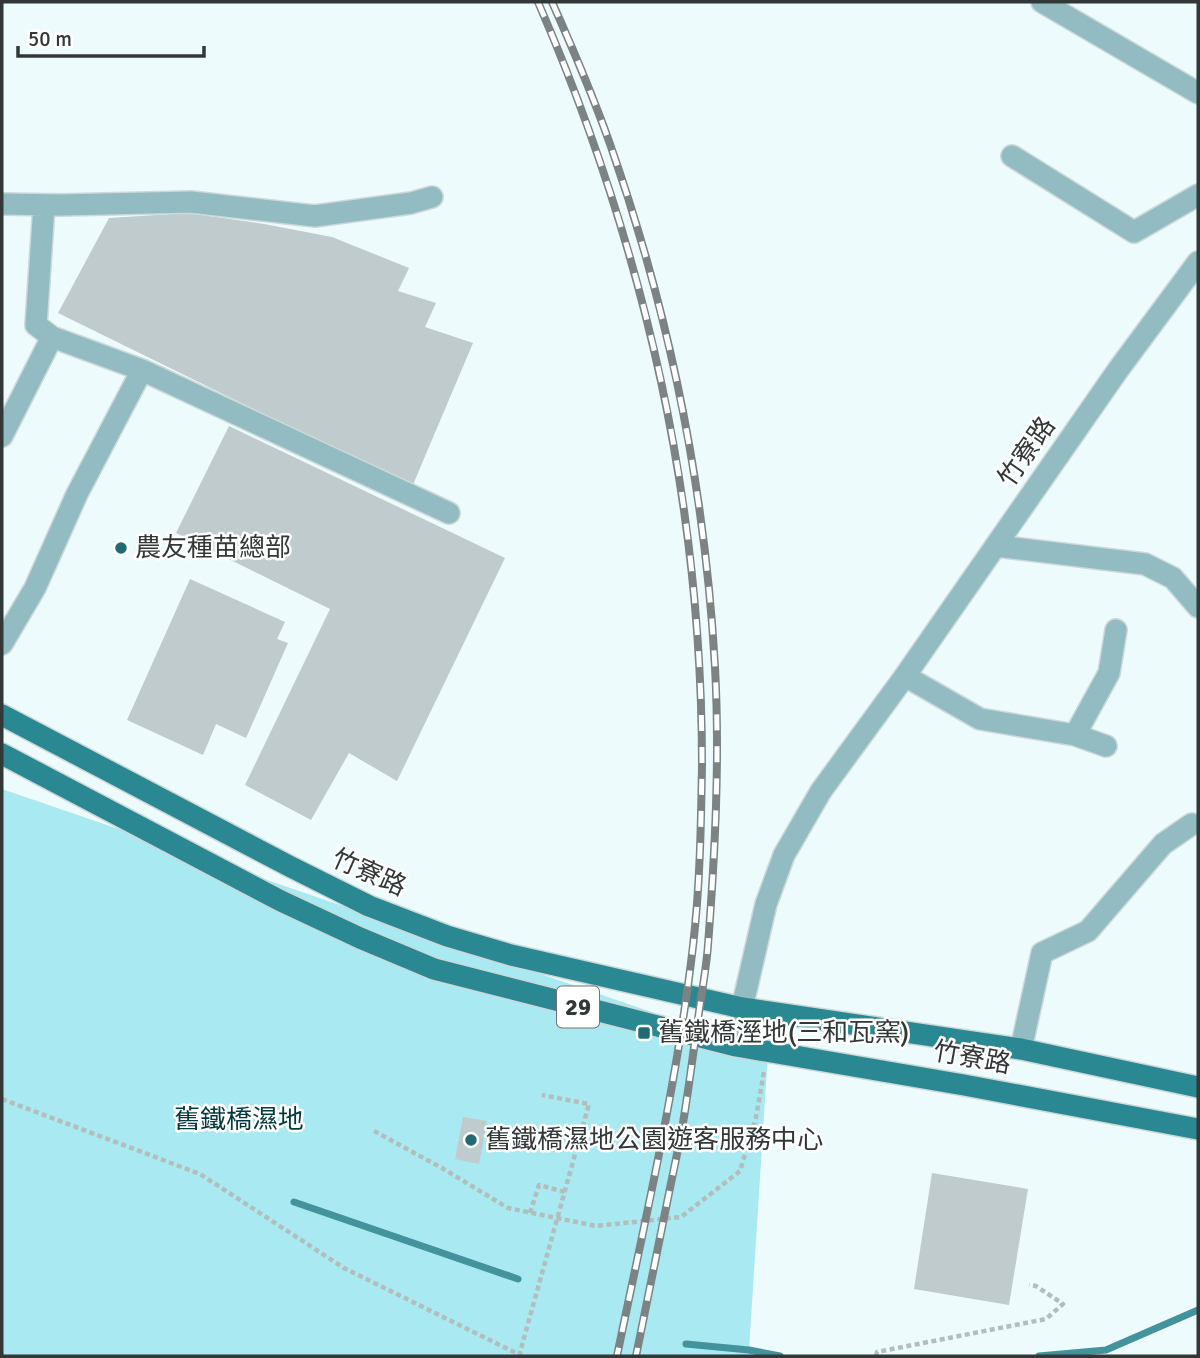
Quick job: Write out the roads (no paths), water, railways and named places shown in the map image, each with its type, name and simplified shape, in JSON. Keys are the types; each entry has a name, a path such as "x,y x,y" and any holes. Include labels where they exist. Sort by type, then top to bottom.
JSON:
{"main road":[{"name":"竹寮路","path":"2,715 369,906 447,936 511,956 742,1008 1021,1049 1198,1087"},
{"name":"竹寮路","path":"2,754 281,901 434,969 736,1046 1198,1129"}],"street":[{"path":"1042,2 1198,93"},
{"path":"1012,156 1135,232 1198,195"},
{"path":"2,204 191,202 315,216 411,203 432,197"},
{"path":"44,205 36,325 52,337 142,370 449,513"},
{"name":"竹寮路","path":"736,1046 766,904 784,855 821,791 905,676 1118,370 1198,262"},
{"path":"2,436 52,337"},
{"path":"2,644 35,588 77,494 142,370"},
{"path":"996,547 1145,564 1173,578 1198,607"},
{"path":"1075,734 1109,673 1116,629"},
{"path":"905,676 981,719 1075,734 1106,746"},
{"path":"1021,1049 1042,953 1088,931 1163,844 1192,824"}],"waterway":[{"path":"294,1202 518,1279"},
{"path":"1039,1356 1106,1350 1198,1310"},
{"path":"686,1344 780,1356"}],"railway":[{"path":"538,2 608,187 636,280 660,375 678,471 691,567 699,666 702,765 699,878 693,946 669,1101 617,1356"},
{"path":"552,2 610,144 631,207 667,336 703,534 715,667 716,806 707,955 682,1126 636,1356"}],"place":[{"name":"農友種苗總部","path":"121,548"},
{"name":"舊鐵橋溼地(三和瓦窯)","path":"644,1033"},
{"name":"舊鐵橋濕地公園遊客服務中心","path":"471,1140"}],"park label":[{"name":"舊鐵橋濕地","path":"239,1120"}]}
